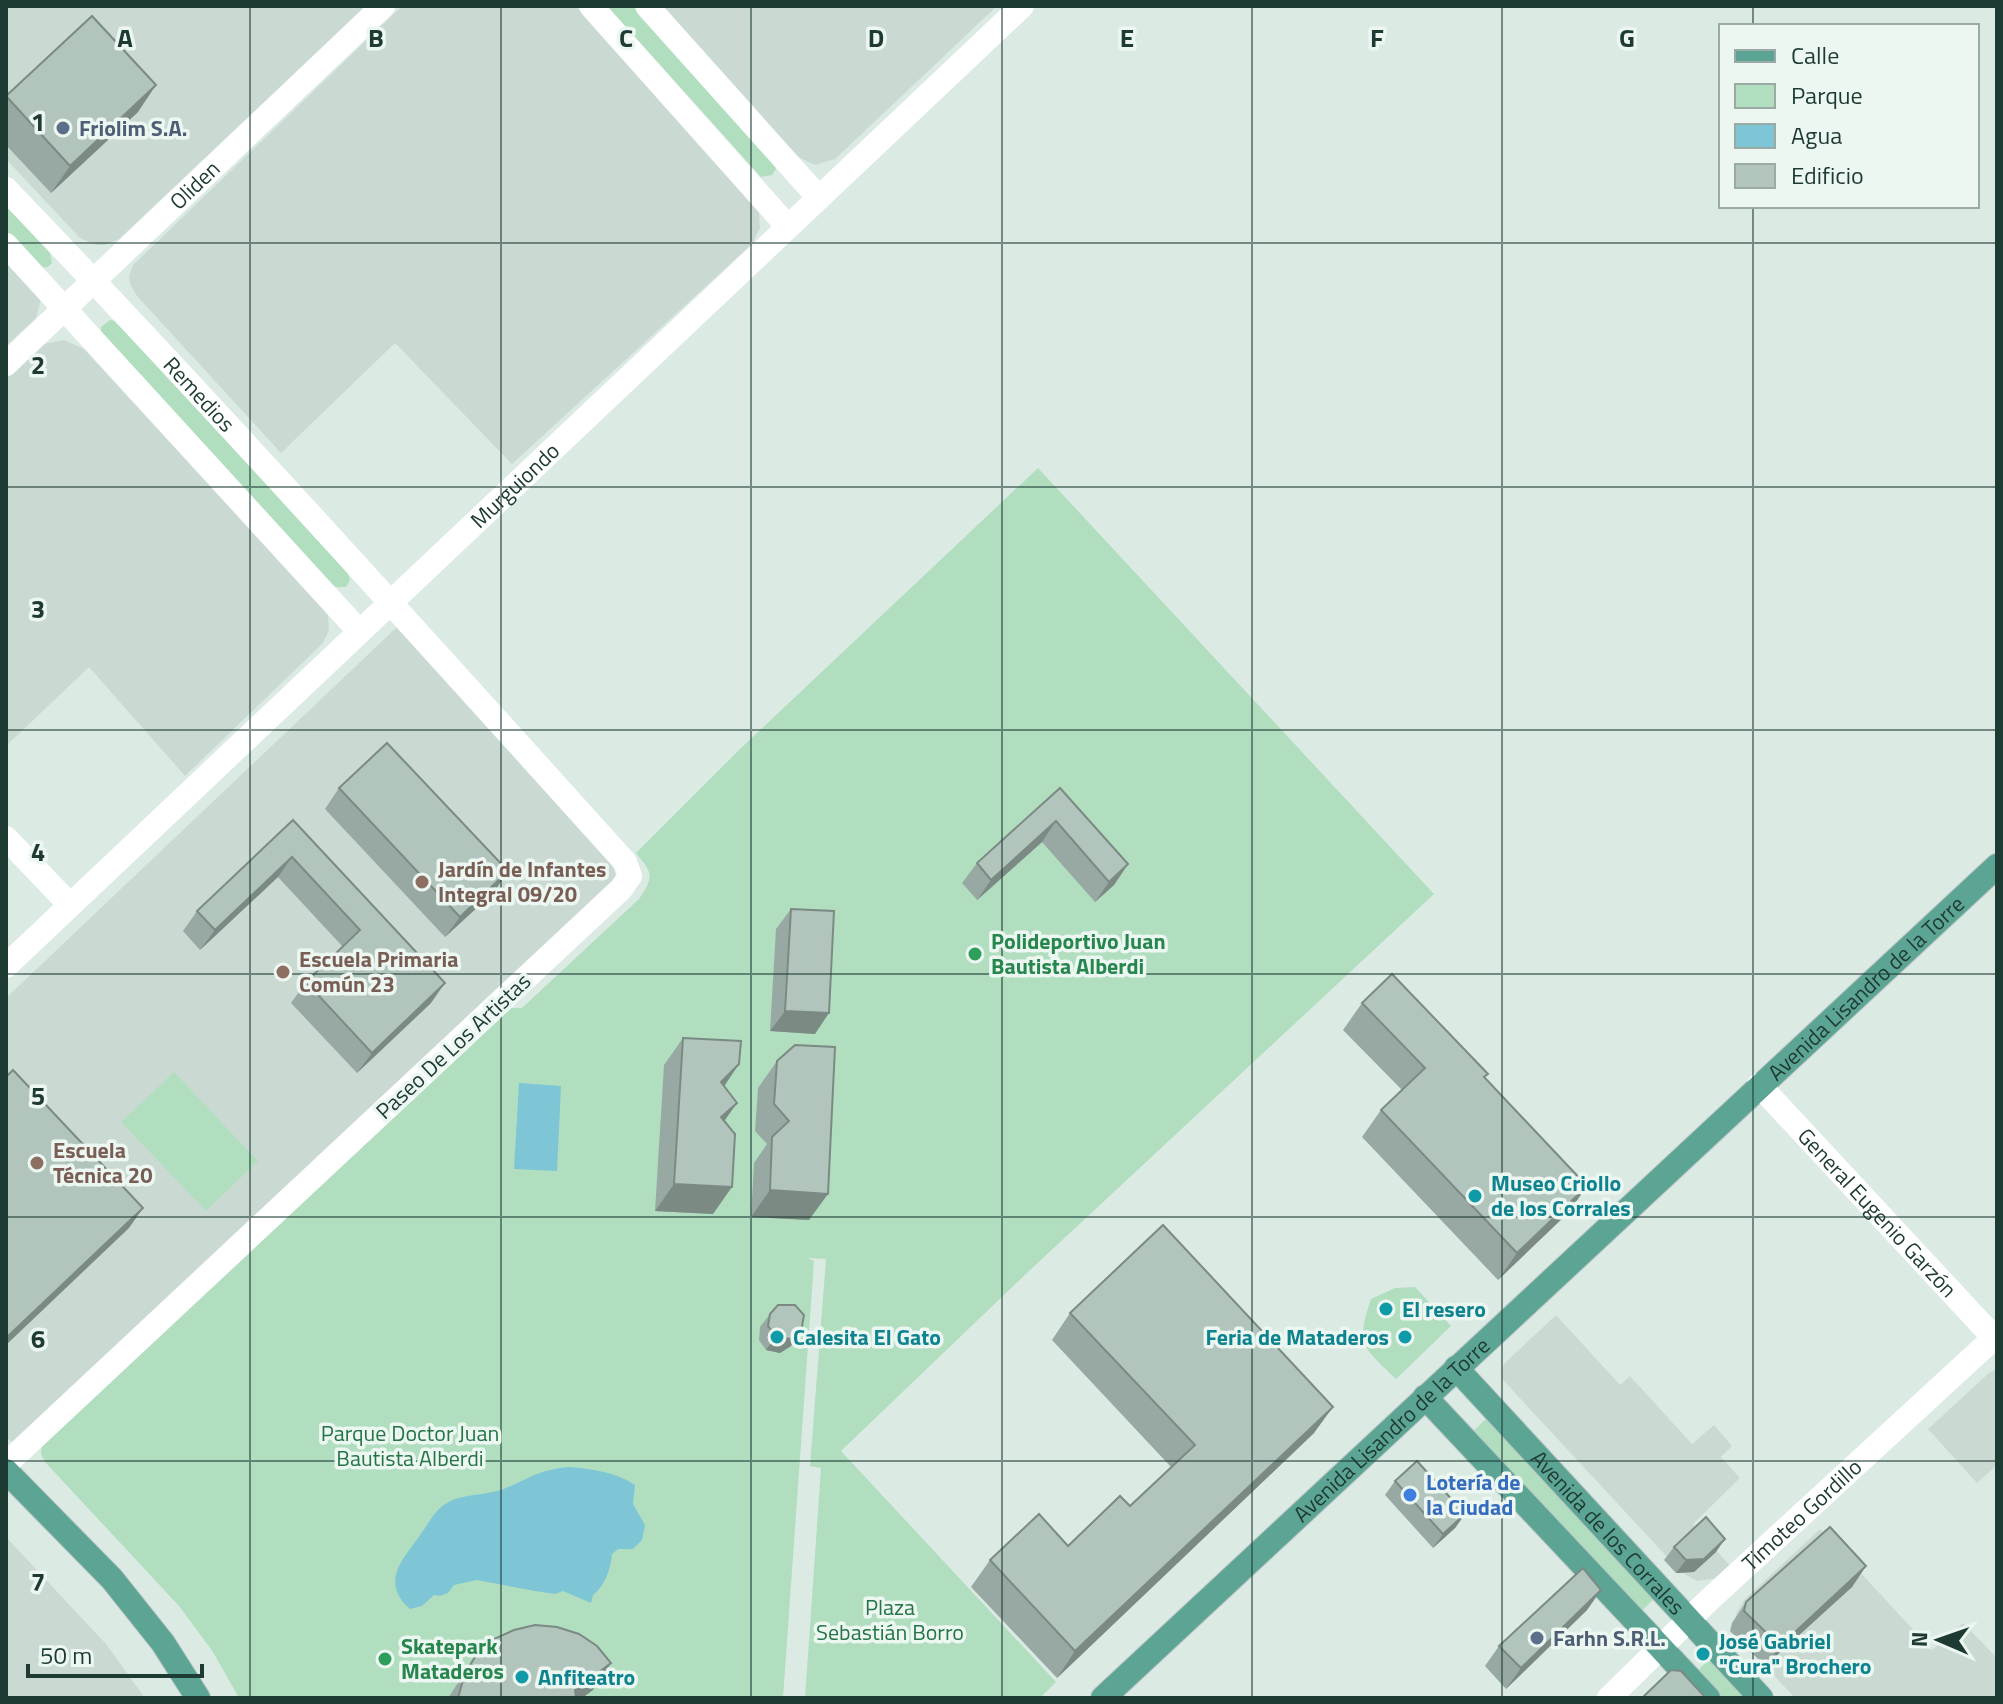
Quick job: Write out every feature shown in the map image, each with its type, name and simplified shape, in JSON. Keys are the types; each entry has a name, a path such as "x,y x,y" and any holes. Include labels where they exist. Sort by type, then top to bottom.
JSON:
{"main road":[{"name":"Avenida Lisandro de la Torre","path":"1103,1698 1997,866"},
{"name":"Avenida de los Corrales","path":"1456,1368 1761,1698"},
{"name":"Avenida de los Corrales","path":"1425,1397 1708,1698"},
{"path":"6,1471 112,1579 163,1643 198,1698"}],"street":[{"name":"Oliden","path":"6,364 383,6"},
{"path":"591,6 788,227"},
{"path":"647,6 819,198"},
{"name":"Murguiondo","path":"6,966 1022,6"},
{"name":"Remedios","path":"6,189 94,280 390,603"},
{"name":"Remedios","path":"6,245 359,631"},
{"name":"Paseo De Los Artistas","path":"6,1464 629,880 629,868 625,862 390,603"},
{"path":"6,838 69,904"},
{"name":"General Eugenio Garzón","path":"1759,1085 1996,1338"},
{"name":"Timoteo Gordillo","path":"1609,1698 1689,1620 1996,1338"}],"shaded area":[{"path":"6,6 366,6 119,239 96,245 80,238 6,159"},
{"path":"402,6 576,6 759,212 760,228 752,244 512,464 395,343 281,453 137,296 130,284 133,265"},
{"path":"661,6 997,6 835,159 815,165 798,157"},
{"path":"6,248 42,295 36,318 6,346"},
{"path":"64,340 84,349 328,614 329,630 323,643 185,776 89,667 6,746 6,379 44,344"},
{"path":"397,627 612,862 616,876 611,888 15,1444 6,1438 6,998"},
{"path":"1556,1315 1620,1385 1630,1376 1692,1444 1714,1425 1732,1446 1721,1457 1740,1478 1693,1524 1732,1568 1720,1578 1697,1581 1681,1572 1503,1380 1505,1363"},
{"path":"1997,1369 1997,1465 1977,1483 1928,1429"},
{"path":"1820,1529 1932,1650 1963,1623 1997,1658 1997,1698 1795,1698 1741,1640 1735,1622 1736,1614 1744,1600"},
{"path":"6,1537 106,1644 145,1698 6,1698"}],"green space":[{"path":"607,6 634,6 775,164 772,175 761,177"},
{"path":"6,206 50,253 52,263 48,267 39,268 6,236"},
{"path":"110,320 116,321 348,573 350,580 346,587 330,584 101,334 101,327"},
{"path":"1038,468 1434,894 1028,1272 841,1451 1056,1682 1040,1698 805,1698 821,1468 810,1466 826,1259 808,1258 814,1261 783,1698 239,1698 213,1652 179,1606 45,1462 41,1454 42,1443 511,1008 522,1008 639,899 650,875 636,853 740,749"},
{"path":"174,1072 258,1161 206,1211 121,1122"},
{"path":"1415,1287 1451,1326 1396,1379 1365,1344 1366,1315 1371,1299 1395,1288"},
{"path":"1486,1419 1654,1599 1640,1612 1472,1432"},
{"path":"1709,1660 1745,1698 1722,1698 1697,1671"}],"water":[{"path":"519,1083 561,1086 557,1171 514,1169"},
{"path":"569,1467 612,1474 635,1485 633,1504 645,1525 642,1540 633,1549 618,1549 612,1554 606,1577 591,1603 563,1591 555,1594 477,1580 454,1585 448,1593 434,1595 422,1606 410,1609 396,1588 398,1569 443,1506 461,1498 499,1491 542,1472"}],"building":[{"name":"Friolim S.A.","path":"92,16 156,85 70,166 6,96"},
{"path":"387,743 508,871 460,917 339,788"},
{"path":"1060,788 1128,864 1109,882 1056,821 991,880 977,863"},
{"path":"293,820 445,983 372,1053 306,982 360,930 292,857 215,930 197,911"},
{"path":"791,909 834,911 829,1013 785,1011"},
{"path":"1392,974 1488,1074 1484,1077 1587,1186 1517,1253 1381,1110 1425,1068 1362,1003"},
{"path":"683,1038 741,1041 739,1064 721,1082 737,1103 721,1117 735,1134 732,1187 674,1184"},
{"path":"795,1045 835,1047 828,1194 770,1190 772,1137 789,1121 774,1104 777,1061"},
{"name":"Escuela Técnica 20","path":"13,1070 143,1208 6,1338 6,1077"},
{"path":"1163,1225 1333,1407 1075,1651 990,1560 1039,1514 1068,1546 1120,1496 1130,1506 1195,1445 1070,1313"},
{"path":"778,1305 795,1305 804,1315 801,1332 790,1339 776,1336 768,1326 770,1314"},
{"path":"1417,1461 1465,1514 1443,1534 1395,1481"},
{"path":"1706,1517 1725,1539 1704,1559 1686,1560 1674,1547"},
{"path":"1830,1527 1866,1566 1780,1646 1744,1611 1746,1602"},
{"name":"Farhn S.R.L.","path":"1583,1568 1601,1590 1521,1668 1499,1646"},
{"path":"535,1625 557,1627 579,1634 597,1646 611,1663 575,1690 576,1698 458,1698 465,1673 477,1654 494,1639"},
{"path":"1671,1670 1681,1671 1706,1698 1642,1698"}],"place":[{"name":"Friolim S.A.","path":"63,128"},
{"name":"Jardín de Infantes Integral 09/20","path":"422,882"},
{"name":"Polideportivo Juan Bautista Alberdi","path":"975,954"},
{"name":"Escuela Primaria Común 23","path":"283,972"},
{"name":"Escuela Técnica 20","path":"37,1163"},
{"name":"Museo Criollo de los Corrales","path":"1475,1196"},
{"name":"El resero","path":"1386,1309"},
{"name":"Calesita El Gato","path":"777,1337"},
{"name":"Feria de Mataderos","path":"1405,1337"},
{"name":"Lotería de la Ciudad","path":"1410,1495"},
{"name":"Farhn S.R.L.","path":"1537,1638"},
{"name":"José Gabriel \"Cura\" Brochero","path":"1703,1654"},
{"name":"Skatepark Mataderos","path":"385,1659"},
{"name":"Anfiteatro","path":"522,1677"}],"park label":[{"name":"Parque Doctor Juan Bautista Alberdi","path":"410,1446"},
{"name":"Plaza Sebastián Borro","path":"890,1620"}]}
